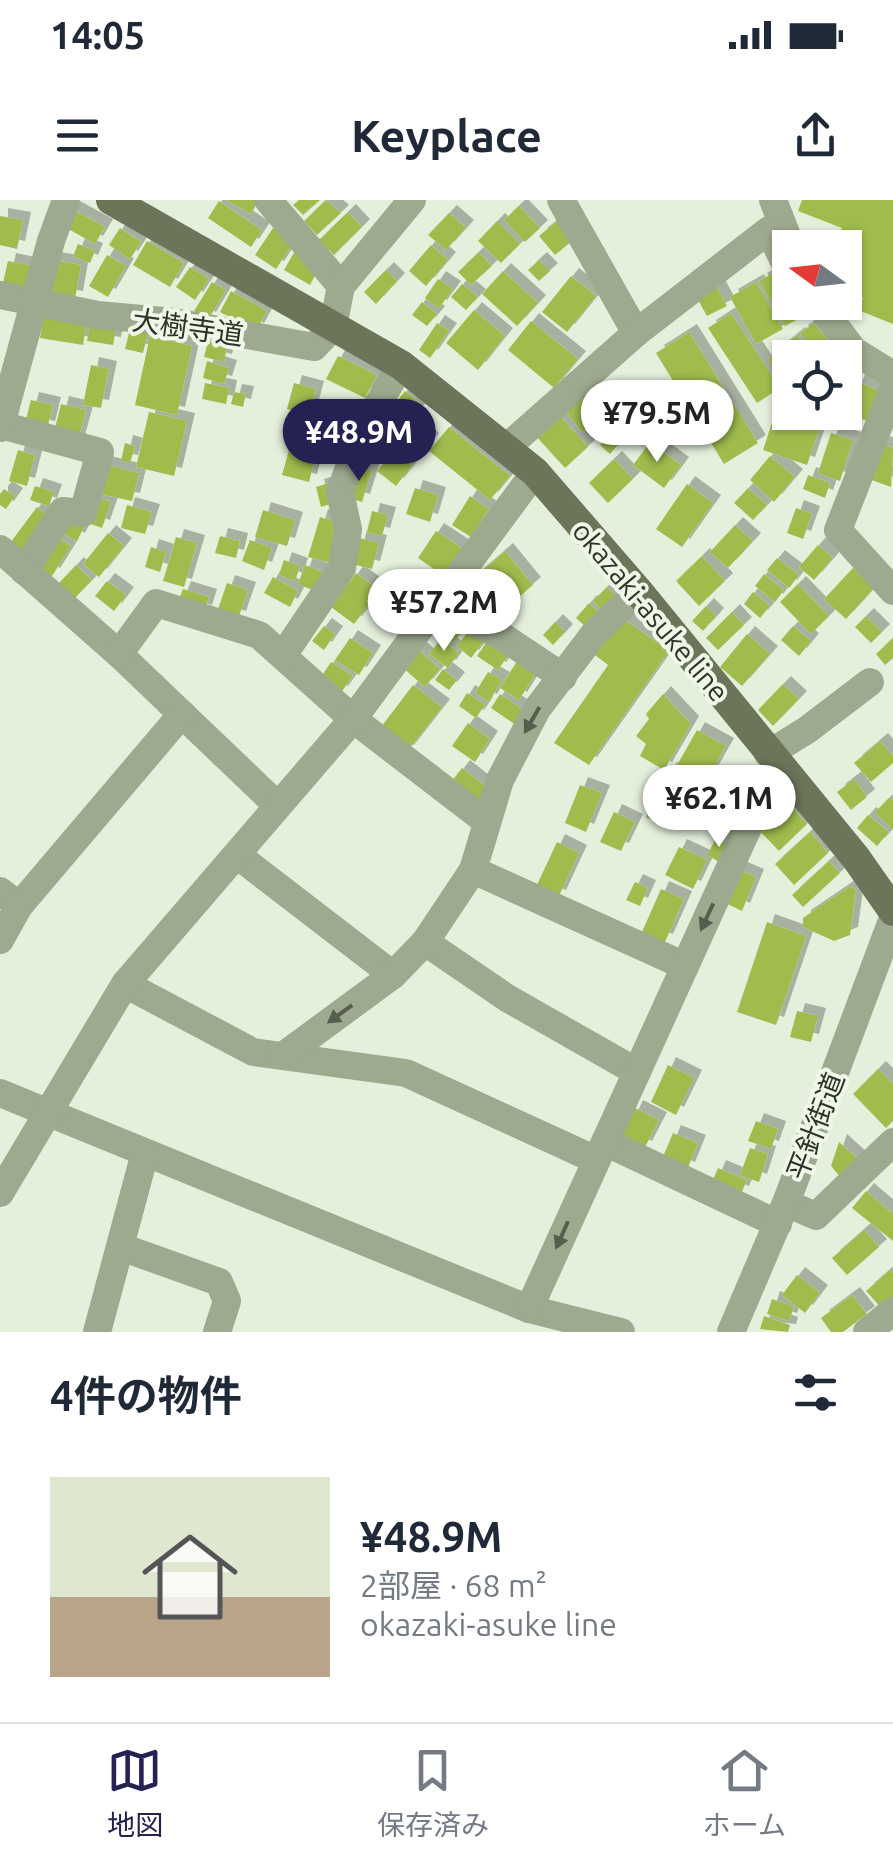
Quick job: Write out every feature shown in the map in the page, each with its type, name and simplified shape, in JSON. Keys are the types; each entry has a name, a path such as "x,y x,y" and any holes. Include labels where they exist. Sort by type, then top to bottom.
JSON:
{"main road":[{"name":"okazaki-asuke line","path":"111,200 401,365 535,472 638,591 856,858 893,914"}],"street":[{"path":"24,571 63,511 83,513 100,452 1,427 66,200"},
{"path":"268,200 341,286"},
{"path":"333,327 341,286 412,200"},
{"path":"561,200 636,333"},
{"path":"773,200 785,230"},
{"path":"507,448 636,333 768,230 772,238"},
{"path":"0,295 35,302"},
{"name":"大樹寺道","path":"35,302 314,347 333,327"},
{"path":"831,320 854,351 893,375"},
{"path":"284,654 342,568 348,529 340,492 366,426 401,365"},
{"path":"893,389 838,530 893,591"},
{"path":"0,1194 125,984 353,720 535,472"},
{"path":"0,549 119,654 277,806"},
{"path":"283,1056 392,975 425,942 473,870 500,780 537,709 594,634 638,591"},
{"path":"119,654 156,602 259,634 353,720 487,822"},
{"path":"438,605 503,637 562,677"},
{"path":"528,1309 685,966 772,759 870,682"},
{"path":"0,940 10,899 182,714"},
{"path":"236,855 392,975"},
{"path":"473,870 685,966"},
{"name":"平針街道","path":"731,1332 782,1213 893,914"},
{"path":"425,942 507,998 636,1072"},
{"path":"125,984 253,1052 406,1073 600,1151 782,1213 816,1216 893,1142"},
{"path":"0,1093 528,1309 621,1332"},
{"path":"97,1332 146,1154"},
{"path":"122,1247 219,1282 227,1301 217,1332"},
{"path":"867,1332 893,1311"}],"building":[{"path":"226,200 259,200 251,214"},
{"path":"299,200 320,200 303,215 293,205"},
{"path":"326,200 341,213 317,235 304,221"},
{"path":"802,200 893,200 893,324 862,312 862,230 841,230 798,211"},
{"path":"219,201 262,230 251,247 208,218"},
{"path":"519,206 540,228 525,242 504,220"},
{"path":"72,209 105,227 95,244 63,226"},
{"path":"348,212 362,227 334,255 319,240"},
{"path":"449,213 466,228 446,250 428,235"},
{"path":"0,216 23,220 17,249 0,245"},
{"path":"561,218 577,237 555,255 539,236"},
{"path":"497,221 520,244 501,263 478,241"},
{"path":"120,228 141,242 130,259 109,245"},
{"path":"273,228 294,242 276,269 255,255"},
{"path":"147,241 184,263 170,287 133,265"},
{"path":"78,244 95,251 90,263 73,256"},
{"path":"431,245 448,260 426,286 409,271"},
{"path":"295,251 320,266 310,285 284,270"},
{"path":"479,252 492,266 471,285 458,272"},
{"path":"107,255 126,266 108,297 89,286"},
{"path":"53,260 81,265 75,299 47,294"},
{"path":"539,260 550,271 539,281 528,270"},
{"path":"8,261 33,266 27,292 2,287"},
{"path":"190,267 209,279 195,300 176,287"},
{"path":"386,270 397,281 376,304 364,292"},
{"path":"503,271 538,303 517,326 482,294"},
{"path":"772,274 772,304 759,281"},
{"path":"571,276 596,296 567,332 542,312"},
{"path":"438,279 453,289 439,308 425,298"},
{"path":"212,282 226,290 208,320 194,311"},
{"path":"714,282 727,306 707,316 694,293"},
{"path":"756,282 772,310 772,320 778,320 783,329 756,344 730,297"},
{"path":"462,284 478,297 466,310 451,297"},
{"path":"231,291 267,311 256,331 220,312"},
{"path":"422,302 437,314 427,326 412,315"},
{"path":"474,310 505,336 478,370 446,343"},
{"path":"44,313 87,320 83,345 40,338"},
{"path":"731,313 772,376 772,393 757,403 708,328"},
{"path":"91,318 117,322 113,345 87,341"},
{"path":"531,321 578,359 554,388 508,350"},
{"path":"437,323 449,331 430,358 419,350"},
{"path":"814,323 827,340 806,340 800,333"},
{"path":"130,329 148,333 143,353 125,349"},
{"path":"689,332 758,443 724,464 656,353"},
{"path":"210,334 229,338 224,362 204,357"},
{"path":"150,336 192,346 177,415 135,405"},
{"path":"338,356 377,375 365,398 326,379"},
{"path":"207,361 229,368 224,384 203,378"},
{"path":"91,365 109,369 101,408 83,405"},
{"path":"205,383 229,388 226,404 202,399"},
{"path":"294,383 316,389 309,415 287,409"},
{"path":"862,384 879,390 867,421 862,419"},
{"path":"405,391 422,405 400,433 383,420"},
{"path":"582,391 602,417 582,432 562,407"},
{"path":"234,392 246,394 243,407 231,404"},
{"path":"31,400 53,405 47,429 25,423"},
{"path":"61,404 86,410 77,443 53,436"},
{"path":"149,412 187,421 174,476 136,467"},
{"path":"557,413 588,447 565,468 534,434"},
{"path":"289,417 324,426 320,445 285,437"},
{"path":"620,422 630,431 610,454 600,445"},
{"path":"772,423 772,430 819,430 807,465 763,450"},
{"path":"413,426 431,441 396,486 377,471"},
{"path":"449,427 510,476 490,500 429,451"},
{"path":"831,433 853,440 840,481 818,473"},
{"path":"650,442 681,465 664,488 633,465"},
{"path":"125,443 135,446 130,463 121,461"},
{"path":"291,443 317,450 309,482 282,475"},
{"path":"881,444 893,448 891,487 869,479"},
{"path":"18,450 35,455 27,486 9,481"},
{"path":"770,456 795,477 774,502 750,480"},
{"path":"614,459 633,479 608,503 589,483"},
{"path":"103,464 139,473 132,501 96,493"},
{"path":"356,466 372,470 362,502 346,497"},
{"path":"808,475 830,483 825,498 803,489"},
{"path":"332,482 337,502 321,507 316,487"},
{"path":"687,484 713,503 682,547 656,529"},
{"path":"35,486 54,492 49,506 30,500"},
{"path":"415,488 438,495 430,522 406,514"},
{"path":"748,488 767,505 753,520 734,503"},
{"path":"4,489 15,496 6,509 0,505"},
{"path":"94,496 111,502 102,528 85,522"},
{"path":"470,496 489,509 471,537 452,525"},
{"path":"127,505 152,512 145,534 121,528"},
{"path":"37,507 53,519 26,555 10,543"},
{"path":"796,508 812,514 803,539 787,533"},
{"path":"263,510 295,520 287,546 255,537"},
{"path":"372,511 388,515 382,536 367,532"},
{"path":"66,516 85,525 77,541 58,531"},
{"path":"320,517 341,524 330,563 308,557"},
{"path":"735,525 753,541 728,568 710,552"},
{"path":"436,531 462,548 444,576 418,558"},
{"path":"108,533 124,546 99,577 83,564"},
{"path":"53,534 71,546 52,576 34,565"},
{"path":"220,536 240,541 236,558 215,553"},
{"path":"176,537 197,543 184,587 163,581"},
{"path":"359,538 379,543 372,569 352,564"},
{"path":"250,540 272,548 264,570 242,561"},
{"path":"818,545 833,558 814,580 799,567"},
{"path":"151,547 166,552 160,572 145,567"},
{"path":"505,551 533,585 503,611 475,577"},
{"path":"702,556 725,581 699,606 676,581"},
{"path":"777,558 799,575 789,588 767,570"},
{"path":"284,560 300,566 295,581 279,575"},
{"path":"76,565 92,580 75,598 59,583"},
{"path":"305,565 325,573 317,592 298,584"},
{"path":"853,568 874,588 846,619 824,599"},
{"path":"356,573 380,591 354,624 331,607"},
{"path":"764,574 784,590 775,602 755,586"},
{"path":"273,577 298,591 290,607 264,593"},
{"path":"107,581 126,595 114,611 95,596"},
{"path":"227,583 248,590 238,619 217,612"},
{"path":"798,584 829,616 811,634 780,602"},
{"path":"607,587 618,598 604,612 593,601"},
{"path":"183,589 209,597 204,613 177,605"},
{"path":"753,592 770,606 760,618 744,604"},
{"path":"589,603 602,615 588,629 576,618"},
{"path":"706,606 716,616 703,631 692,621"},
{"path":"401,607 413,617 402,630 390,620"},
{"path":"732,612 744,625 718,650 706,638"},
{"path":"446,615 464,629 453,643 435,630"},
{"path":"866,616 882,632 871,643 855,627"},
{"path":"624,619 669,651 589,765 554,743 608,665 595,655"},
{"path":"555,622 565,632 553,645 543,635"},
{"path":"324,626 335,634 324,650 312,641"},
{"path":"793,626 811,641 799,656 781,640"},
{"path":"469,630 484,641 471,658 457,646"},
{"path":"747,634 770,654 742,686 720,667"},
{"path":"350,638 373,653 359,675 335,660"},
{"path":"893,638 893,658 885,665 876,654"},
{"path":"441,639 459,653 448,668 429,654"},
{"path":"488,640 509,654 498,670 477,656"},
{"path":"419,650 440,669 425,687 403,668"},
{"path":"519,658 538,670 519,700 500,688"},
{"path":"331,662 353,676 340,694 319,680"},
{"path":"443,669 457,680 449,690 435,680"},
{"path":"488,672 502,680 489,702 475,693"},
{"path":"783,684 799,699 773,726 758,710"},
{"path":"413,685 442,707 406,753 378,731"},
{"path":"467,693 485,705 476,718 459,706"},
{"path":"500,694 525,711 516,725 491,708"},
{"path":"663,694 691,724 664,770 640,756 646,744 636,736 649,719 646,714"},
{"path":"468,723 490,739 475,762 452,746"},
{"path":"697,730 726,746 705,783 676,767"},
{"path":"880,741 893,756 893,763 871,782 854,763"},
{"path":"462,768 490,790 476,808 448,786"},
{"path":"669,770 688,780 665,826 646,817"},
{"path":"854,779 867,797 851,810 837,792"},
{"path":"580,785 602,793 586,832 565,823"},
{"path":"706,795 743,815 732,835 695,815"},
{"path":"890,797 893,800 893,830 875,812"},
{"path":"784,799 807,824 779,851 756,827"},
{"path":"614,812 635,822 621,851 600,842"},
{"path":"868,815 889,832 877,846 857,828"},
{"path":"810,832 828,853 794,885 775,864"},
{"path":"716,838 730,845 721,863 707,855"},
{"path":"557,842 579,853 558,898 536,887"},
{"path":"679,847 707,860 693,889 665,875"},
{"path":"829,861 840,873 803,907 792,895"},
{"path":"735,868 756,877 742,911 721,901"},
{"path":"635,882 648,888 640,906 626,900"},
{"path":"850,886 856,890 850,935 834,941 803,927 803,918"},
{"path":"661,889 684,899 665,942 642,932"},
{"path":"767,922 806,936 776,1025 737,1012"},
{"path":"797,1011 818,1016 811,1042 790,1037"},
{"path":"668,1065 694,1078 676,1115 651,1102"},
{"path":"878,1069 893,1084 893,1121 886,1128 853,1094"},
{"path":"635,1108 659,1120 644,1149 621,1137"},
{"path":"756,1121 778,1129 771,1149 748,1141"},
{"path":"673,1133 698,1143 687,1170 662,1159"},
{"path":"839,1142 859,1160 841,1178 831,1166"},
{"path":"750,1148 768,1154 759,1182 740,1175"},
{"path":"718,1168 747,1180 741,1194 712,1182"},
{"path":"866,1191 893,1214 893,1241 852,1208"},
{"path":"864,1230 879,1247 847,1275 832,1258"},
{"path":"890,1270 893,1303 884,1311 866,1291"},
{"path":"797,1275 820,1293 805,1313 782,1295"},
{"path":"852,1295 867,1314 843,1332 831,1332 821,1318"},
{"path":"772,1299 794,1307 789,1321 767,1314"},
{"path":"764,1316 790,1325 788,1332 760,1329"}]}
